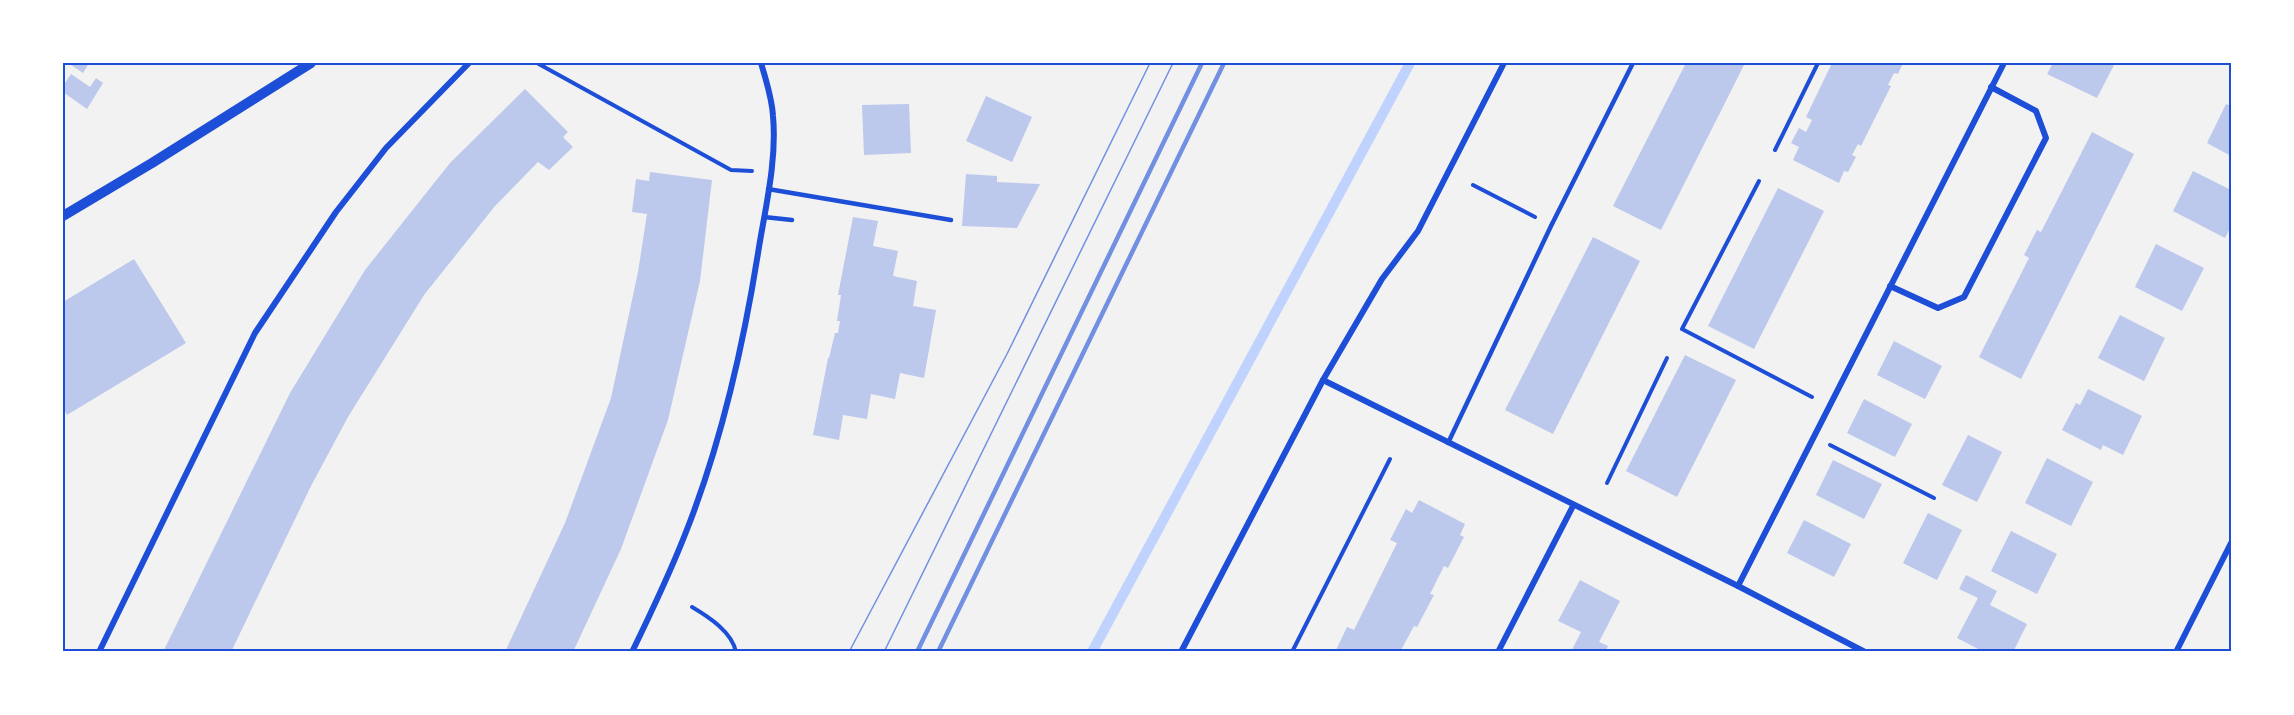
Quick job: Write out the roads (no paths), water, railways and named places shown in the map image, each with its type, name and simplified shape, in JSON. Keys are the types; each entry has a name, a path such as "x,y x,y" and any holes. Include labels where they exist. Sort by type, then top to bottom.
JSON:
{"street":[{"path":"63,216 152,164 311,63"},
{"path":"99,652 255,333 336,212 386,148 469,63"},
{"path":"632,652 686,532 709,463 751,299 768,189 773,114 761,63"},
{"path":"1181,652 1323,380 1382,279 1418,231 1504,63"},
{"path":"1738,586 2004,63"},
{"path":"1890,286 1938,308 1964,297 2046,138 2036,111 1992,87"},
{"path":"1323,380 1738,586 1865,652"},
{"path":"1498,652 1574,506"},
{"path":"2176,652 2231,543"}],"lane":[{"path":"1448,443 1551,226 1633,63"},
{"path":"768,189 951,220"},
{"path":"764,217 792,220"}],"waterway":[{"path":"1092,652 1410,63"}],"tram line":[{"path":"849,652 1007,354 1150,63"},
{"path":"884,652 1173,63"}],"railway":[{"path":"917,652 1202,63"},
{"path":"938,652 1224,63"}]}
